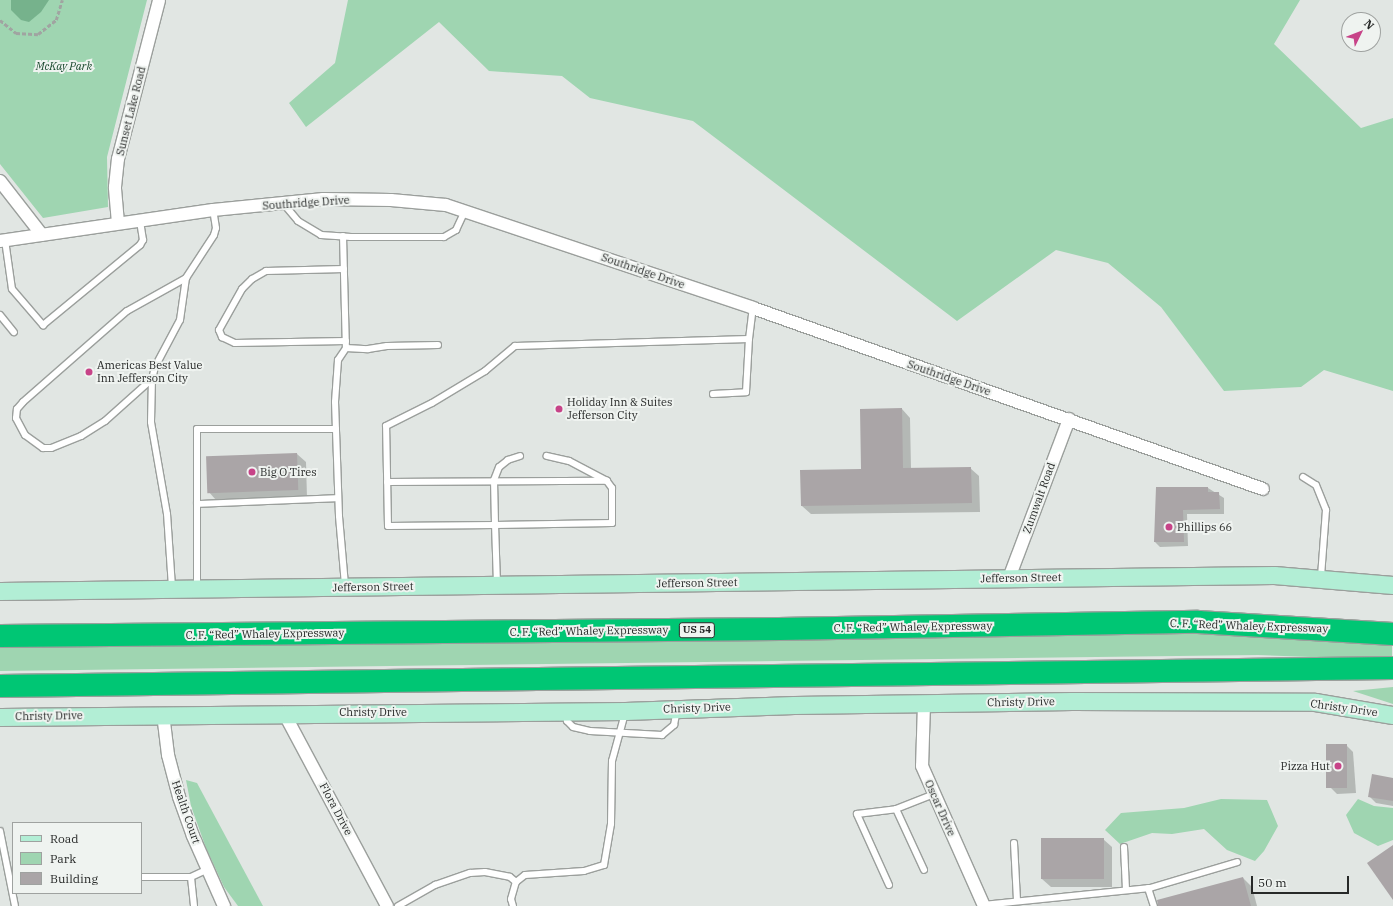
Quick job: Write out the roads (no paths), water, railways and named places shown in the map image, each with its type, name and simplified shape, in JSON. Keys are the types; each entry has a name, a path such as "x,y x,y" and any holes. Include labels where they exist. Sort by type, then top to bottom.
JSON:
{"highway":[{"name":"C. F. “Red” Whaley Expressway","path":"0,636 747,629 1198,622 1393,634"},
{"path":"0,686 1393,668"}],"street":[{"name":"Sunset Lake Road","path":"118,223 115,187 118,160 159,0"},
{"path":"0,181 42,236"},
{"name":"Southridge Drive","path":"2,240 42,236 118,223 213,210 323,199 391,200 446,205 753,308 1069,418 1263,489"},
{"name":"Zumwalt Road","path":"1009,578 1069,418"},
{"name":"Jefferson Street","path":"0,591 346,588 1274,575 1393,585"},
{"name":"Christy Drive","path":"0,717 162,714 625,711 794,705 1072,701 1315,702 1393,715"},
{"name":"Oscar Drive","path":"924,704 922,766 983,906"},
{"name":"Flora Drive","path":"284,713 387,906"},
{"name":"Health Court","path":"162,714 168,755 179,797 224,906"}],"lane":[{"path":"283,203 298,221 321,235 343,236 444,237 456,230 465,211"},
{"path":"172,589 167,514 152,422 152,379 158,360 180,320 186,278 214,236 216,228 213,210"},
{"path":"2,240 12,289 43,325 140,245 143,240 140,220"},
{"path":"343,236 346,348 338,360 336,429 338,498 346,588"},
{"path":"344,269 266,271 252,279 242,289 219,330 222,337 235,343 346,341"},
{"path":"152,379 106,421 81,436 51,448 43,448 26,435 16,418 18,409 23,402 127,311 186,278"},
{"path":"713,394 746,392 749,340 753,308"},
{"path":"0,315 14,332"},
{"path":"547,456 569,461 607,481 612,488 612,523 388,526 386,426 479,375 515,346 749,340"},
{"path":"346,348 368,350 387,346 438,344"},
{"path":"197,589 198,429 336,429"},
{"path":"497,586 494,480 499,467 508,460 520,456"},
{"path":"1303,477 1316,485 1326,510 1326,534 1321,579"},
{"path":"387,482 494,480 607,481"},
{"path":"197,504 338,498"},
{"path":"566,711 567,721 573,727 590,731 662,735 674,725 677,709"},
{"path":"513,906 511,900 516,882 525,875 584,871 604,865 611,824 612,761 625,711"},
{"path":"889,886 857,814 896,809 934,794"},
{"path":"896,809 924,870"},
{"path":"0,831 11,877"},
{"path":"1014,843 1017,901"},
{"path":"1124,847 1126,890"},
{"path":"983,906 1017,901 1148,888 1237,862"},
{"path":"142,877 191,877 208,869"},
{"path":"398,906 435,885 470,872 485,872 510,877 516,882"},
{"path":"191,877 194,906"},
{"path":"1148,888 1154,906"},
{"path":"13,894 15,906"}],"place":[{"name":"Americas Best Value Inn Jefferson City","path":"89,372"},
{"name":"Holiday Inn & Suites Jefferson City","path":"559,409"},
{"name":"Big O Tires","path":"252,472"},
{"name":"Phillips 66","path":"1169,527"},
{"name":"Pizza Hut","path":"1338,766"}],"park label":[{"name":"McKay Park","path":"64,66"}]}
